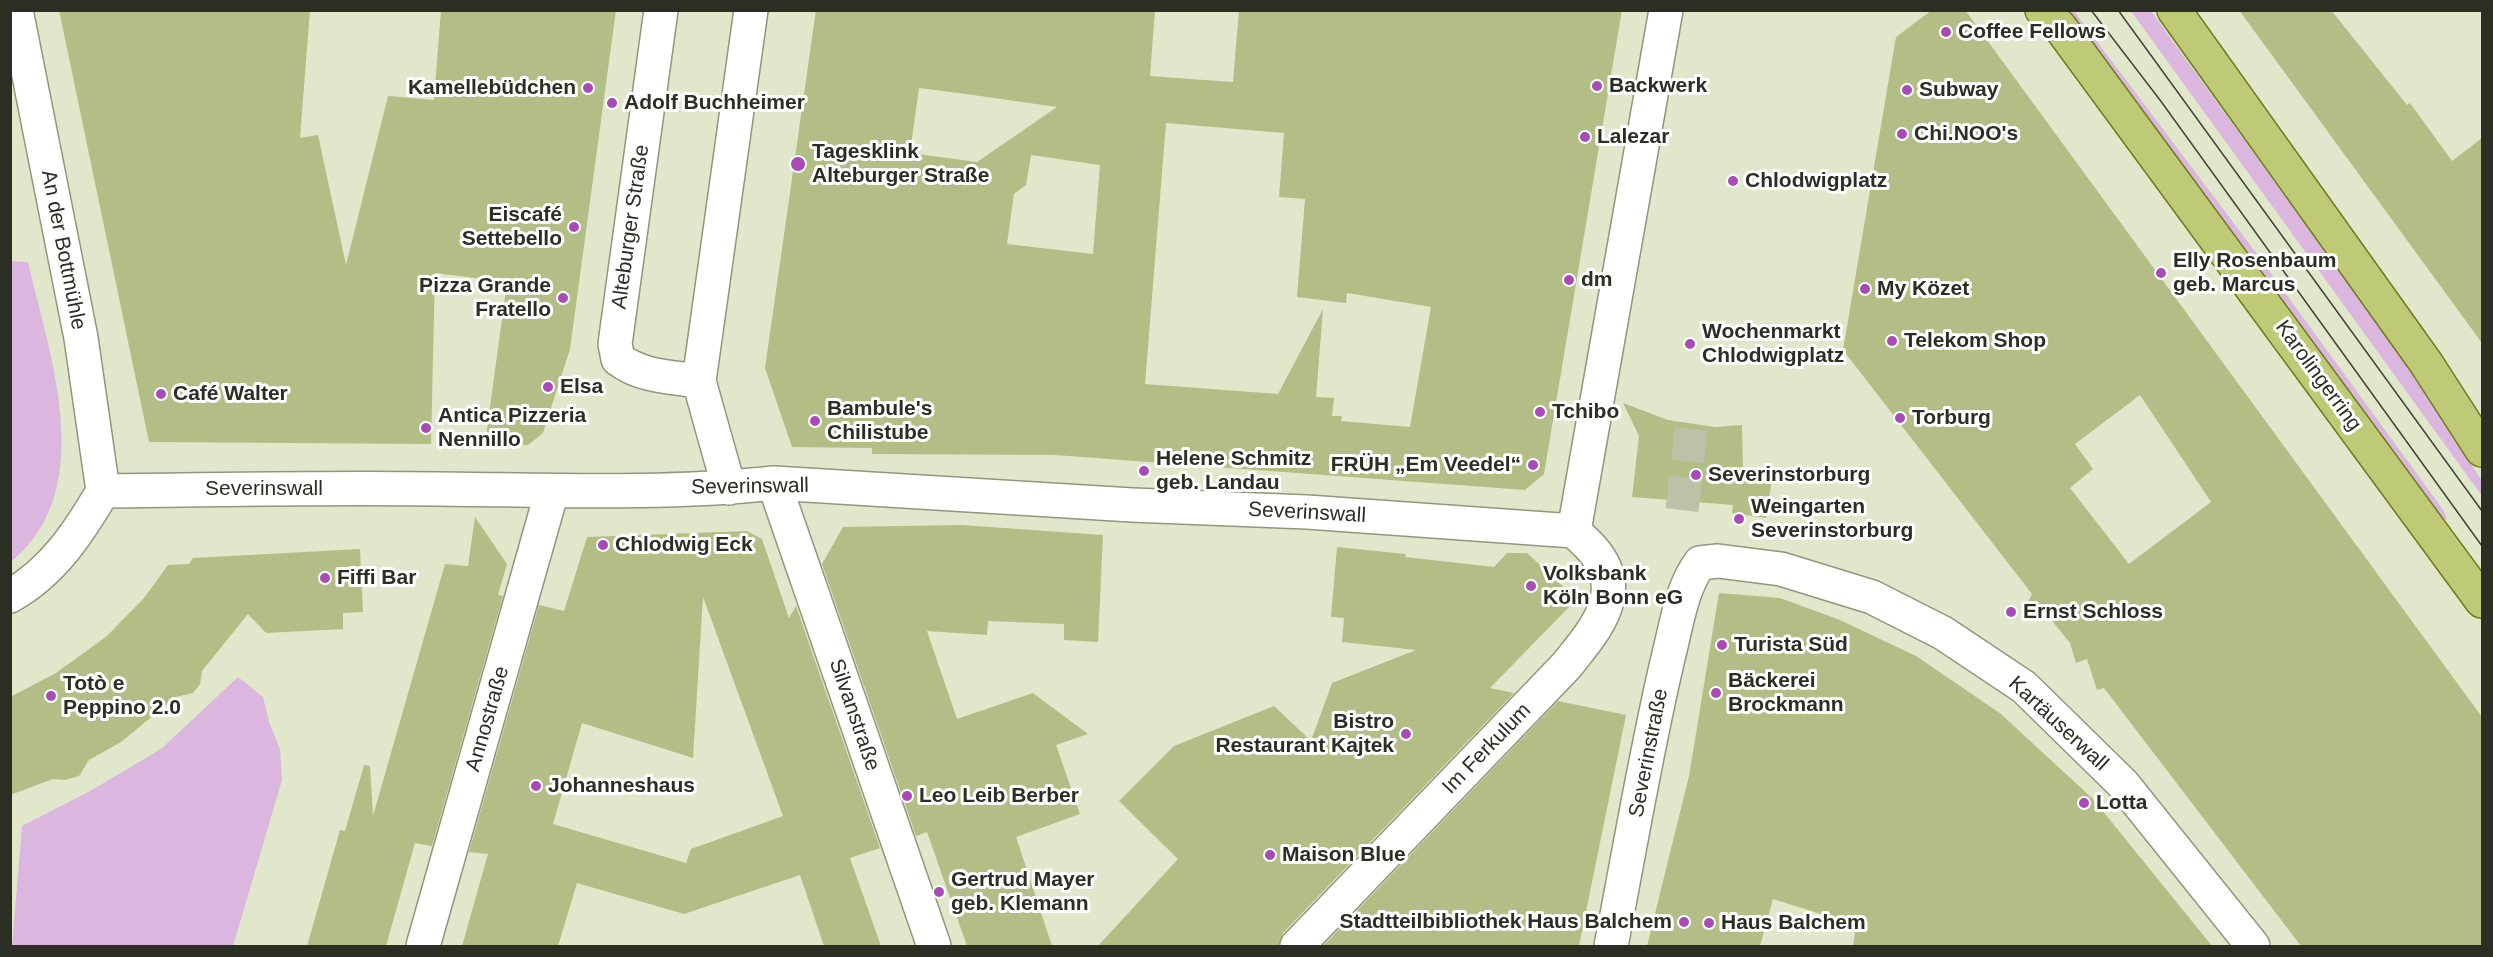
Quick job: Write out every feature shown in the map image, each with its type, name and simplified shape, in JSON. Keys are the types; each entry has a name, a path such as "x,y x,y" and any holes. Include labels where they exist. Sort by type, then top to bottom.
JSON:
{"main road":[{"name":"Karolingerring","path":"2042,10 2067,37 2482,601"},
{"path":"2174,10 2426,363 2482,450"}],"street":[{"name":"An der Bottmühle","path":"16,10 81,338 103,491"},
{"name":"Alteburger Straße","path":"661,10 615,344 618,359 632,369 653,375 699,381"},
{"path":"729,488 699,381 751,10"},
{"path":"1574,531 1666,10"},
{"name":"Severinswall","path":"103,491 357,489 552,491 729,488 774,483 1132,505 1307,512 1574,531"},
{"name":"Silvanstraße","path":"774,483 934,946"},
{"path":"10,596 27,586 59,557 83,525 103,491"},
{"name":"Annostraße","path":"423,946 552,491"},
{"name":"Im Ferkulum","path":"1297,946 1567,665 1588,638 1606,611 1610,590 1606,571 1597,555 1574,531"},
{"name":"Kartäuserwall","path":"1700,563 1718,561 1780,569 1872,597 1943,633 2024,687 2123,784 2253,946"},
{"name":"Severinstraße","path":"1611,946 1659,697 1689,578 1700,563"}],"shaded area":[{"path":"2063,11 2074,11 2251,246 2444,511 2447,520 2438,516"},
{"path":"2131,11 2151,11 2413,374 2482,481 2482,496"},
{"path":"11,261 28,262 47,337 61,419 61,459 54,497 38,532 11,562"},
{"path":"238,677 263,697 269,722 280,749 282,780 233,946 12,946 22,826 92,790 161,749"}],"building":[{"path":"59,10 310,10 300,138 318,135 346,265 388,96 434,100 441,10 616,10 570,349 543,433 528,445 485,444 507,282 435,273 431,444 149,442"},
{"path":"816,10 1155,10 1150,76 1233,82 1239,10 1622,10 1544,474 1525,490 1055,455 872,454 872,448 792,447 765,368","holes":["919,88 966,94 1057,107 977,162 910,153","1166,123 1284,133 1279,197 1305,199 1297,297 1346,303 1347,293 1431,307 1410,427 1341,421 1342,416 1332,416 1334,398 1316,397 1323,309 1278,394 1145,384","1031,155 1100,165 1093,254 1007,244 1014,194 1026,185"]},
{"path":"1932,10 1965,10 2482,717 2482,946 2301,946 2104,688 2097,690 2087,659 2076,663 2070,643 2041,607 2028,602 2032,594 1843,350 1896,37","holes":["2140,395 2211,502 2129,564 2070,488 2093,469 2075,444"]},
{"path":"2239,10 2331,10 2407,105 2410,103 2452,161 2482,138 2482,343"},
{"name":"Severinstorburg","path":"1623,403 1668,420 1715,427 1742,425 1743,471 1772,479 1766,518 1732,513 1733,505 1632,497 1639,436"},
{"path":"475,517 507,564 498,595 503,596 432,846 415,843 386,946 307,946 340,830 345,831 364,765 370,766 373,816 445,564 468,566"},
{"path":"962,525 1103,535 1098,642 1064,640 1064,624 988,621 987,635 927,631 957,719 1033,693 1088,734 1056,745 1080,814 1016,837 1052,946 967,946 927,832 916,836 822,564 843,527"},
{"path":"747,531 762,539 789,618 796,606 880,848 850,858 881,946 824,946 800,875 684,914 577,883 558,946 462,946 488,854 469,852 539,605 564,611 587,537","holes":["703,597 783,816 691,849 686,863 553,824 582,723 693,758"]},
{"path":"1337,547 1494,567 1507,553 1527,553 1571,594 1564,601 1569,607 1490,688 1514,693 1283,933 1279,946 1098,946 1178,859 1119,801 1174,746 1274,706 1311,741 1332,683 1416,650 1342,642 1344,618 1331,617"},
{"path":"360,549 363,612 343,613 343,629 266,633 248,614 202,671 200,684 193,693 176,697 121,742 89,760 79,776 65,780 53,779 10,795 10,697 56,673 107,636 144,598 168,565 189,564 193,558"},
{"path":"1719,593 1780,598 1840,620 1916,656 2001,714 2093,799 2212,946 1853,946 1856,925 1773,899 1760,946 1647,946 1689,776"},
{"path":"1558,701 1626,715 1579,946 1323,946"}],"tunnel":[{"path":"1682,510 1692,423"}],"tram line":[{"path":"2091,10 2160,100 2482,546"},
{"path":"2118,10 2482,511"}],"place":[{"name":"Coffee Fellows","path":"1946,32"},
{"name":"Backwerk","path":"1597,86"},
{"name":"Kamellebüdchen","path":"588,88"},
{"name":"Subway","path":"1907,90"},
{"name":"Adolf Buchheimer","path":"612,103"},
{"name":"Chi.NOO's","path":"1902,134"},
{"name":"Lalezar","path":"1585,137"},
{"name":"Tagesklink Alteburger Straße","path":"798,164"},
{"name":"Chlodwigplatz","path":"1733,181"},
{"name":"Eiscafé Settebello","path":"574,227"},
{"name":"Elly Rosenbaum geb. Marcus","path":"2161,273"},
{"name":"dm","path":"1569,280"},
{"name":"My Közet","path":"1865,289"},
{"name":"Pizza Grande Fratello","path":"563,298"},
{"name":"Telekom Shop","path":"1892,341"},
{"name":"Wochenmarkt Chlodwigplatz","path":"1690,344"},
{"name":"Elsa","path":"548,387"},
{"name":"Café Walter","path":"161,394"},
{"name":"Tchibo","path":"1540,412"},
{"name":"Torburg","path":"1900,418"},
{"name":"Bambule's Chilistube","path":"815,421"},
{"name":"Antica Pizzeria Nennillo","path":"426,428"},
{"name":"FRÜH „Em Veedel“","path":"1533,465"},
{"name":"Helene Schmitz geb. Landau","path":"1144,471"},
{"name":"Severinstorburg","path":"1696,475"},
{"name":"Weingarten Severinstorburg","path":"1739,519"},
{"name":"Chlodwig Eck","path":"603,545"},
{"name":"Fiffi Bar","path":"325,578"},
{"name":"Volksbank Köln Bonn eG","path":"1531,586"},
{"name":"Ernst Schloss","path":"2011,612"},
{"name":"Turista Süd","path":"1722,645"},
{"name":"Bäckerei Brockmann","path":"1716,693"},
{"name":"Totò e Peppino 2.0","path":"51,696"},
{"name":"Bistro Restaurant Kajtek","path":"1406,734"},
{"name":"Johanneshaus","path":"536,786"},
{"name":"Leo Leib Berber","path":"907,796"},
{"name":"Lotta","path":"2084,803"},
{"name":"Maison Blue","path":"1270,855"},
{"name":"Gertrud Mayer geb. Klemann","path":"939,892"},
{"name":"Stadtteilbibliothek Haus Balchem","path":"1684,922"},
{"name":"Haus Balchem","path":"1709,923"}]}
